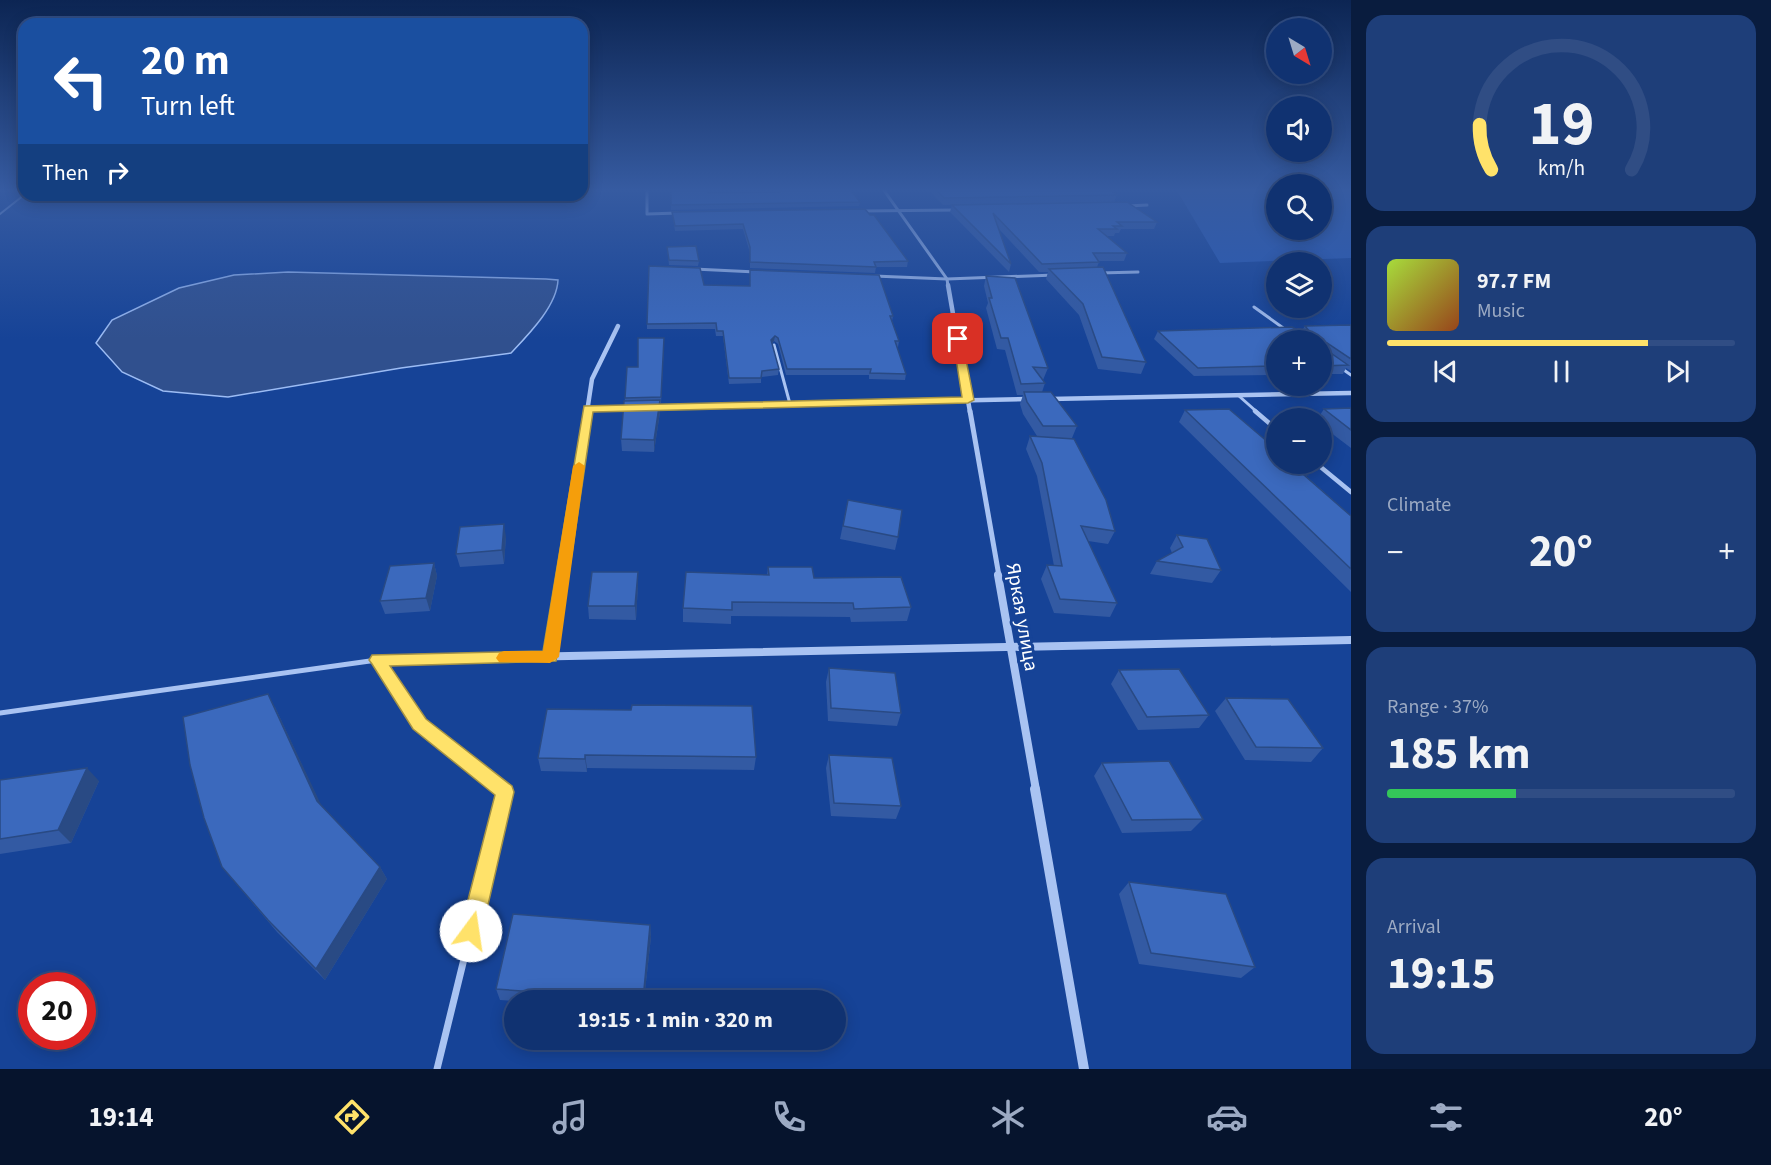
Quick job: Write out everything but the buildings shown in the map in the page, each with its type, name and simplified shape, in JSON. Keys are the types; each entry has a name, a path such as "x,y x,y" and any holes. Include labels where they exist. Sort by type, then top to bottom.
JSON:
{"street":[{"name":"Яркая улица","path":"920,239 947,279 1084,1069"},
{"path":"692,269 761,272"},
{"path":"1090,274 1138,272"},
{"path":"866,276 947,279 1066,275"},
{"path":"550,657 592,379 618,326"},
{"path":"647,407 1351,393"},
{"path":"588,408 635,407"},
{"path":"377,660 1010,649 1351,640"}],"lane":[{"path":"1254,307 1286,330"},
{"path":"774,345 790,404"},
{"path":"1332,362 1351,375"},
{"path":"1239,396 1266,420"},
{"path":"1329,474 1351,492"},
{"path":"0,713 377,660 420,724 505,792 437,1069"}],"shaded area":[{"path":"1206,239 1351,239 1351,258 1332,259 1332,252 1266,252 1266,261 1220,263"},
{"path":"288,272 558,280 553,300 547,310 511,353 401,368 228,397 163,391 122,372 96,343 112,320 179,288 234,275"}],"slow traffic":[{"path":"504,658 550,657 579,466"}],"route":[{"path":"471,931 505,792 420,724 377,660 550,657 588,408 968,400 958,339"}]}
